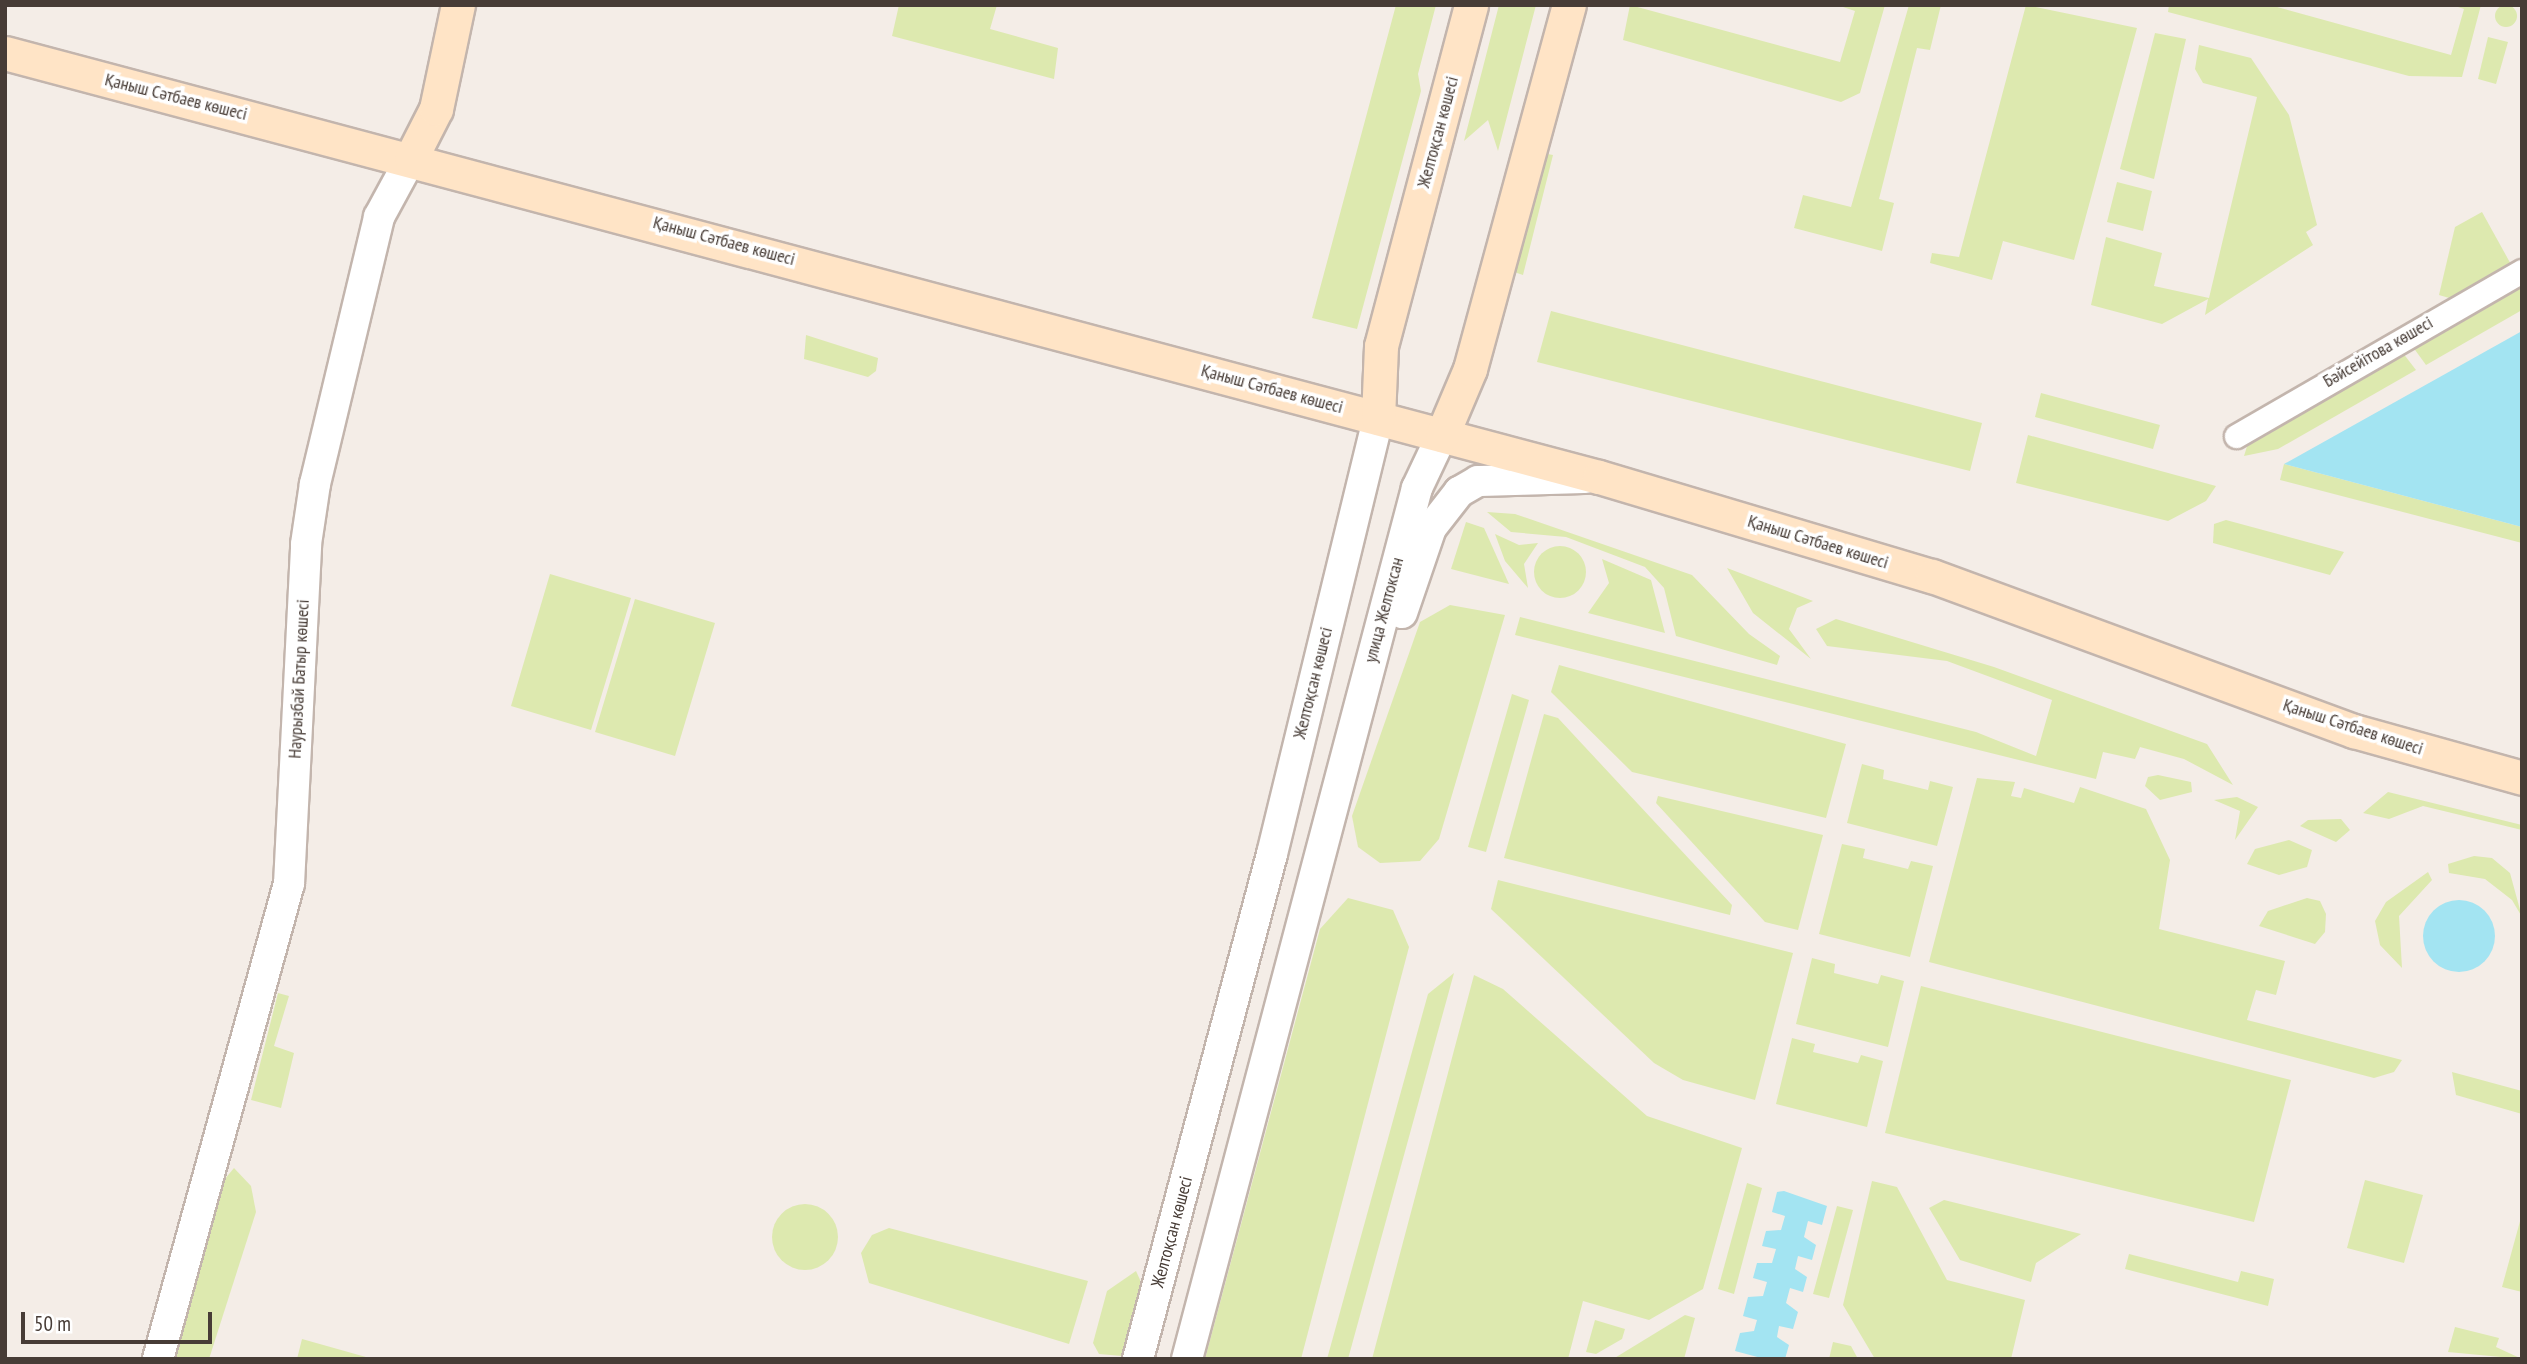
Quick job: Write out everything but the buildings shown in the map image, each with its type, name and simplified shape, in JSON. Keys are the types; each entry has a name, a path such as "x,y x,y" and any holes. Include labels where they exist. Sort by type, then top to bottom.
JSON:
{"main road":[{"name":"Наурызбай Батыр көшесі","path":"411,159 436,109 458,5"},
{"name":"Желтоқсан көшесі","path":"1378,418 1381,346 1471,5"},
{"path":"1442,435 1470,369 1569,5"},
{"name":"Қаныш Сәтбаев көшесі","path":"5,53 1599,477 1932,576 2354,731 2522,778"}],"street":[{"name":"Наурызбай Батыр көшесі","path":"158,1359 289,884 306,544 315,484 379,217 411,159"},
{"name":"Бәйсейітова көшесі","path":"2236,436 2522,271"},
{"name":"Желтоқсан көшесі","path":"1138,1359 1272,854 1378,418"},
{"name":"улица Желтоксан","path":"1335,790 1417,488 1442,435"},
{"path":"1187,1359 1335,790 1444,505 1478,481 1599,477"},
{"path":"1272,854 1314,867"}],"green space":[{"path":"899,5 997,5 990,29 1058,48 1054,79 892,36"},
{"path":"1396,5 1436,5 1418,74 1421,91 1357,329 1312,318"},
{"path":"1499,5 1536,5 1498,151 1488,120 1464,141"},
{"path":"1630,5 1840,62 1855,11 1837,5 1885,5 1860,93 1841,102 1623,40"},
{"path":"1909,5 1941,5 1930,50 1917,48 1879,199 1894,203 1882,251 1794,228 1803,195 1851,207"},
{"path":"2026,5 2137,28 2074,260 2003,241 1992,280 1930,263 1932,253 1959,257"},
{"path":"2169,5 2270,5 2451,55 2464,9 2452,5 2481,5 2462,77 2409,76 2168,12"},
{"path":"2506,5 2514,8 2517,16 2514,24 2506,27 2498,24 2495,16 2498,8"},
{"path":"2155,33 2186,39 2154,179 2120,169"},
{"path":"2488,37 2508,42 2496,84 2478,79"},
{"path":"2199,45 2251,58 2289,115 2317,225 2306,232 2313,245 2205,315 2208,299 2162,324 2091,305 2106,237 2162,253 2154,286 2209,298 2257,97 2203,83 2195,69"},
{"path":"1542,153 1553,155 1523,275 1511,271"},
{"path":"2117,182 2152,191 2143,231 2107,222"},
{"path":"2482,212 2513,268 2456,300 2439,295 2455,227"},
{"path":"2522,280 2522,310 2426,365 2410,343"},
{"path":"1551,311 1982,423 1970,471 1537,362"},
{"path":"806,335 878,358 876,371 868,377 804,359"},
{"path":"2399,348 2416,370 2278,449 2244,456 2250,437"},
{"path":"2041,393 2160,425 2153,449 2035,417"},
{"path":"2028,435 2216,486 2206,501 2168,521 2016,483"},
{"path":"2284,464 2522,527 2522,543 2280,480"},
{"path":"1487,512 1515,514 1692,575 1749,634 1780,656 1777,665 1676,636 1664,588 1645,567 1566,537 1511,532"},
{"path":"2226,520 2344,552 2330,575 2213,543 2214,524"},
{"path":"1466,522 1484,528 1509,584 1451,569"},
{"path":"1495,534 1519,545 1538,543 1524,564 1528,588 1505,561"},
{"path":"1560,546 1570,548 1578,554 1584,562 1584,582 1578,590 1570,596 1560,598 1550,596 1542,590 1536,582 1534,572 1536,562 1542,554 1550,548"},
{"path":"1602,559 1651,580 1665,633 1588,613 1609,583"},
{"path":"1727,568 1813,601 1797,608 1789,629 1811,659 1753,613"},
{"path":"550,574 631,598 591,730 511,706"},
{"path":"635,599 715,623 675,756 595,732"},
{"path":"1450,605 1505,615 1439,839 1420,861 1380,863 1358,847 1352,816 1420,622"},
{"path":"1520,617 1976,732 2036,756 2052,700 1947,661 1827,646 1816,629 1836,619 1994,667 2207,744 2233,785 2184,759 2140,747 2135,759 2103,752 2096,779 1515,635"},
{"path":"1559,665 1846,744 1826,818 1632,772 1551,692"},
{"path":"1512,694 1529,700 1486,852 1468,847"},
{"path":"1544,714 1558,718 1732,905 1730,915 1504,858"},
{"path":"1862,764 1884,770 1883,779 1928,790 1930,781 1953,787 1937,846 1847,823"},
{"path":"2158,775 2191,782 2192,792 2160,800 2145,786 2148,777"},
{"path":"1977,778 2015,782 2011,796 2021,798 2024,788 2074,803 2080,787 2146,809 2170,860 2159,929 2285,961 2276,995 2256,990 2247,1020 2402,1060 2394,1072 2374,1078 1929,962"},
{"path":"2388,792 2522,825 2522,830 2423,806 2389,819 2363,813"},
{"path":"1658,796 1823,835 1798,930 1765,922 1656,803"},
{"path":"2237,797 2258,807 2235,840 2240,811 2214,800"},
{"path":"2341,819 2350,830 2336,842 2300,826 2308,820"},
{"path":"2289,840 2312,850 2307,867 2279,875 2247,864 2255,849"},
{"path":"1842,844 1865,849 1863,858 1908,869 1911,861 1933,866 1910,957 1819,934"},
{"path":"2474,856 2492,858 2510,873 2522,917 2512,900 2485,879 2449,873 2448,864"},
{"path":"2428,872 2432,880 2399,916 2402,968 2380,945 2375,921 2386,902"},
{"path":"1498,880 1793,953 1755,1100 1683,1080 1654,1063 1491,909"},
{"path":"1348,898 1393,910 1409,947 1301,1359 1205,1359 1320,929"},
{"path":"2307,898 2320,901 2326,914 2325,932 2315,944 2259,926 2268,911"},
{"path":"1812,958 1835,964 1834,973 1878,984 1881,975 1904,981 1888,1047 1796,1024"},
{"path":"1454,973 1348,1359 1327,1359 1428,994"},
{"path":"1474,975 1503,989 1647,1116 1742,1148 1703,1289 1649,1320 1583,1301 1568,1359 1372,1359"},
{"path":"1921,986 2291,1080 2254,1222 1885,1133"},
{"path":"278,993 289,996 274,1046 294,1053 281,1108 251,1100"},
{"path":"1792,1038 1815,1044 1813,1052 1858,1063 1861,1055 1883,1061 1867,1127 1776,1104"},
{"path":"2452,1072 2522,1091 2522,1114 2456,1095"},
{"path":"234,1168 251,1186 256,1212 209,1359 173,1359 219,1186"},
{"path":"2365,1180 2423,1195 2404,1263 2347,1248"},
{"path":"1872,1181 1897,1187 1947,1280 2025,1300 2011,1359 1875,1359 1843,1305"},
{"path":"1747,1183 1762,1188 1734,1294 1718,1289"},
{"path":"1944,1200 2081,1234 2036,1263 2031,1282 1960,1260 1929,1208"},
{"path":"805,1204 818,1207 828,1214 835,1224 838,1237 835,1250 828,1260 818,1267 805,1270 792,1267 782,1260 775,1250 772,1237 775,1224 782,1214 792,1207"},
{"path":"1837,1206 1853,1210 1829,1298 1813,1294"},
{"path":"2522,1214 2522,1292 2502,1287"},
{"path":"889,1228 1088,1281 1069,1344 869,1283 861,1253 872,1235"},
{"path":"2129,1254 2238,1282 2241,1271 2274,1279 2268,1306 2125,1269"},
{"path":"1136,1271 1141,1282 1122,1356 1099,1354 1093,1343 1107,1291"},
{"path":"1685,1315 1695,1318 1684,1359 1613,1359"},
{"path":"1595,1320 1625,1329 1622,1339 1596,1354 1586,1352"},
{"path":"2455,1327 2499,1338 2496,1347 2522,1359 2448,1352"},
{"path":"302,1339 373,1359 297,1359"},
{"path":"1833,1342 1851,1346 1858,1359 1829,1359"}],"water":[{"path":"2522,331 2522,527 2284,464"},
{"path":"2466,900 2485,910 2493,922 2493,950 2485,962 2473,970 2452,972 2433,962 2425,950 2423,929 2433,910 2445,902"},
{"path":"1784,1191 1827,1206 1822,1225 1808,1221 1804,1237 1816,1245 1812,1260 1798,1256 1795,1269 1807,1277 1803,1292 1790,1288 1786,1303 1798,1312 1793,1329 1779,1326 1777,1337 1789,1345 1785,1359 1765,1359 1735,1351 1740,1333 1754,1331 1757,1320 1743,1316 1748,1297 1763,1296 1767,1282 1753,1278 1757,1263 1772,1263 1776,1249 1762,1246 1766,1231 1781,1230 1785,1216 1772,1212 1777,1192"}]}
